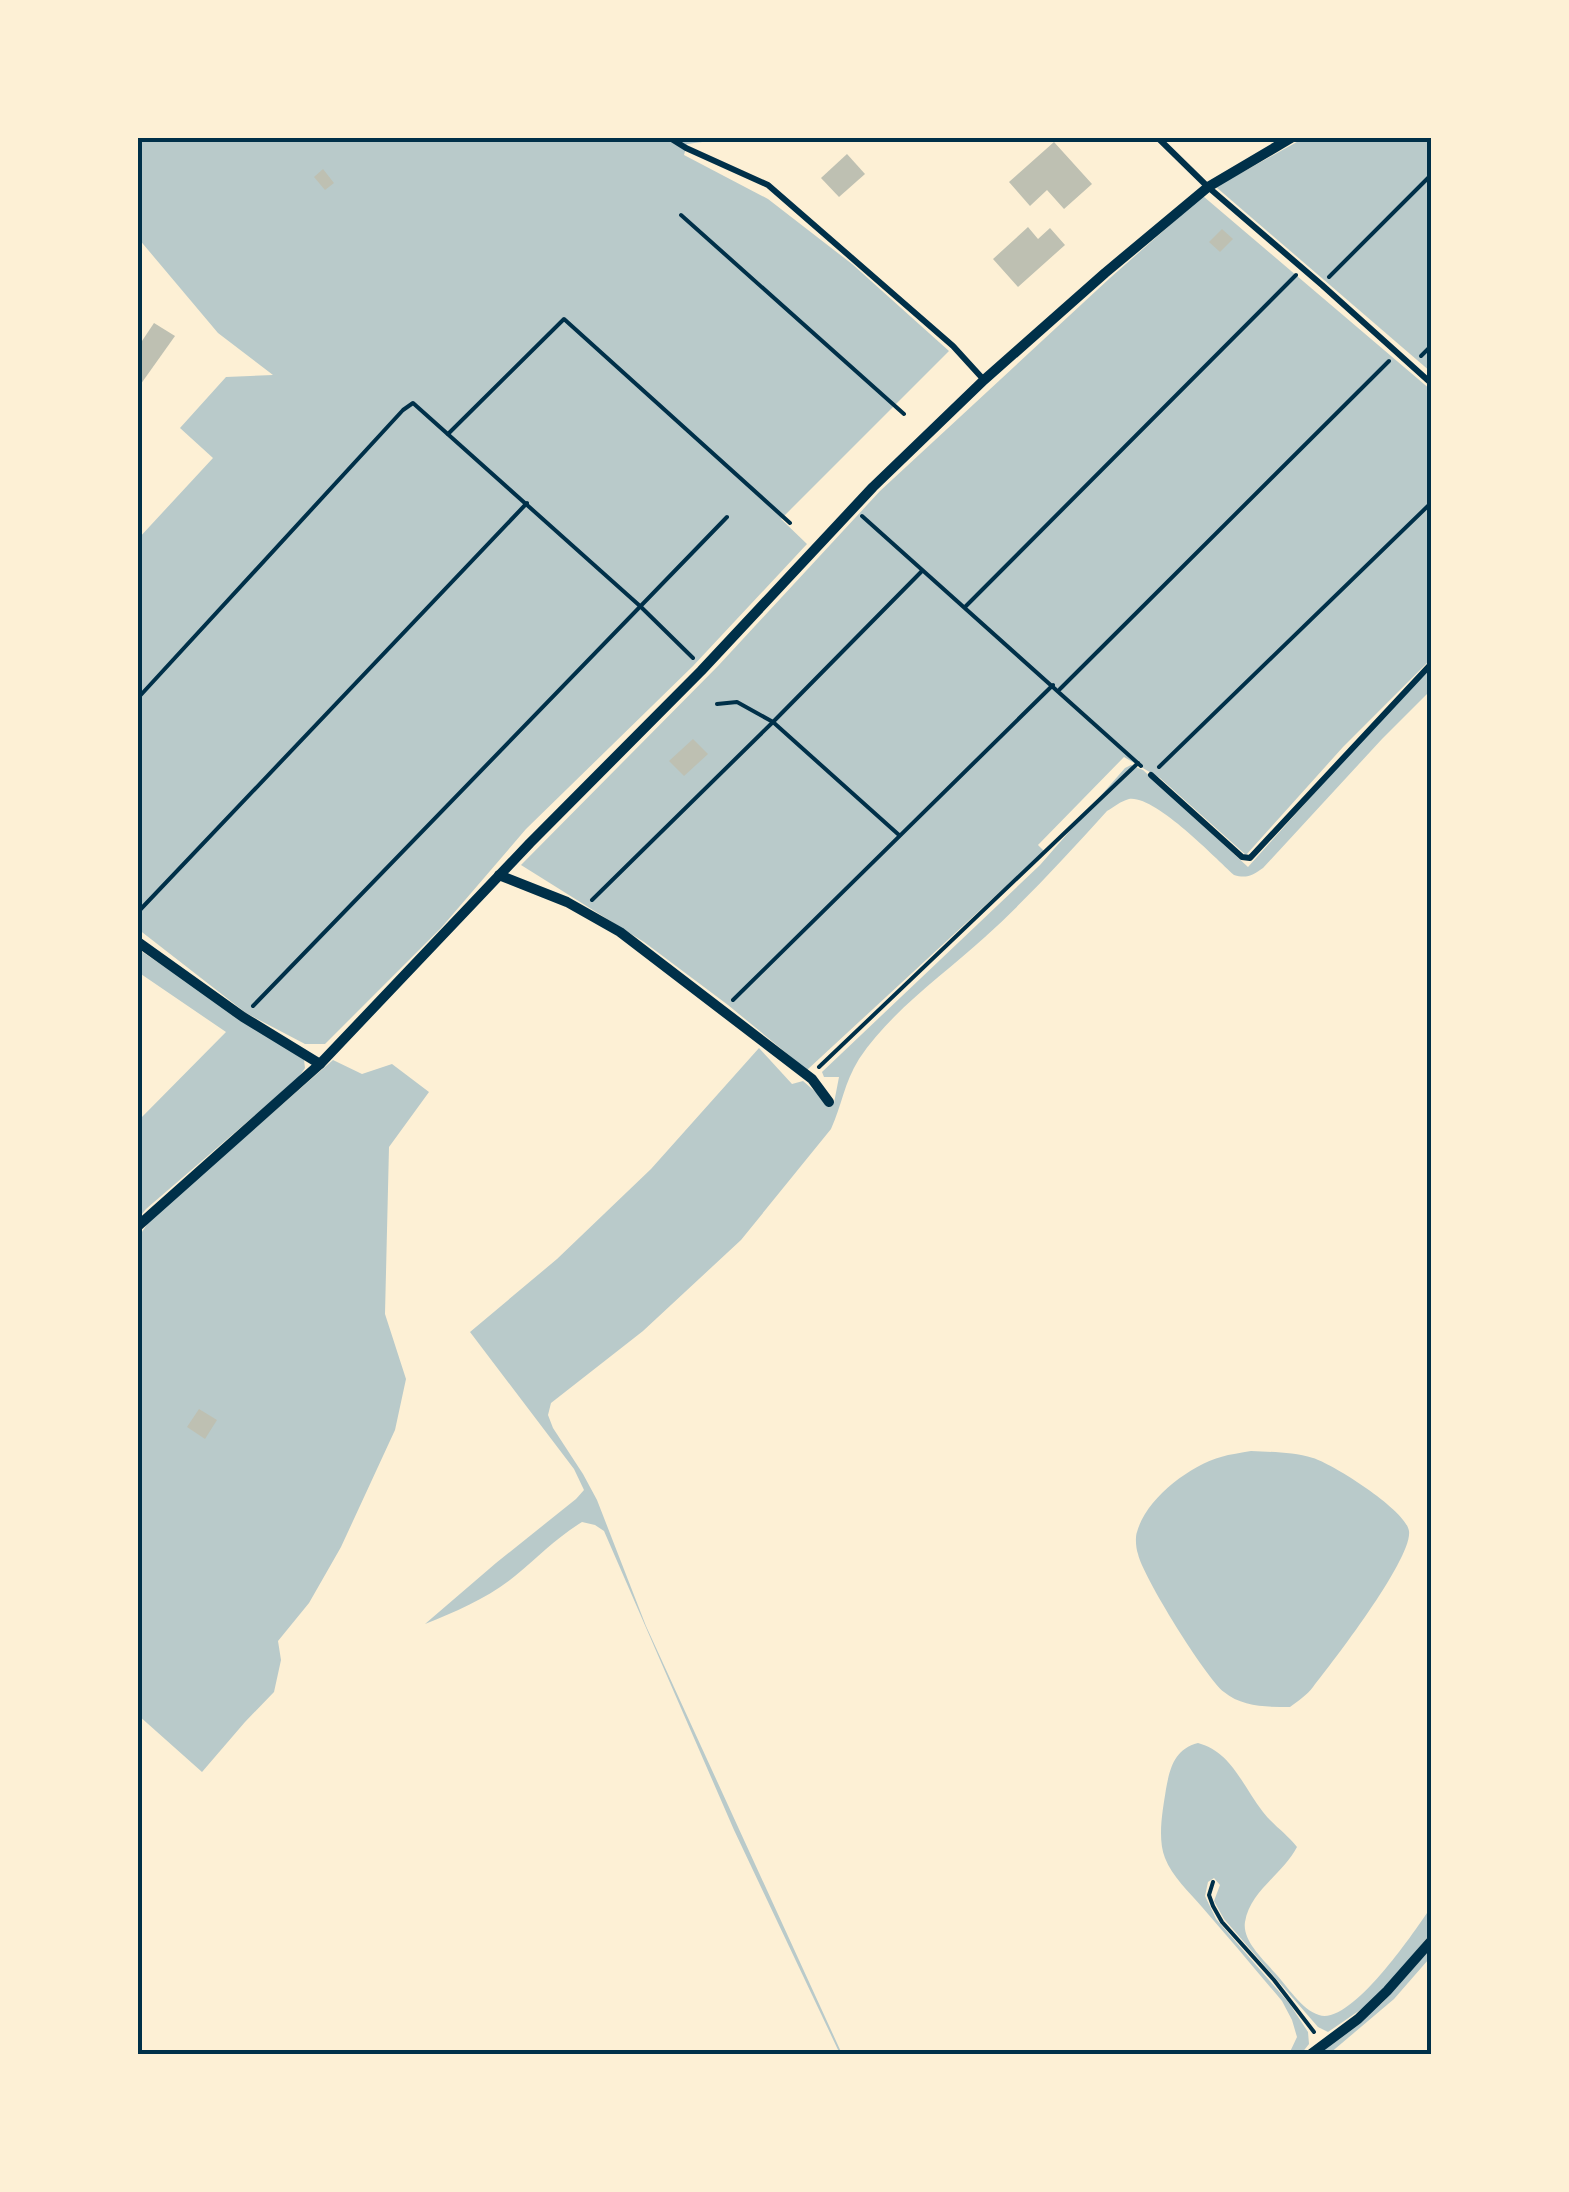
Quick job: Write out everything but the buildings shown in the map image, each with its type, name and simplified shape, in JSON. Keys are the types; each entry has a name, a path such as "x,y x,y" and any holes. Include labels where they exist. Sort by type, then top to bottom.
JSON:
{"street":[{"path":"138,1226 320,1064 499,875 701,671 853,508 984,380 1208,187 1292,138"},
{"path":"499,875 566,902 620,932 812,1079 828,1102"},
{"path":"138,942 243,1017 320,1064"},
{"path":"1311,2054 1387,1991 1432,1940"}],"lane":[{"path":"670,138 768,185 953,346 984,380"},
{"path":"1158,138 1208,187 1432,384"},
{"path":"1151,775 1242,857 1250,858 1432,662"}],"path":[{"path":"1322,284 1432,174"},
{"path":"681,215 904,414"},
{"path":"965,607 1302,268"},
{"path":"448,434 564,319 790,523"},
{"path":"1059,690 1396,354"},
{"path":"138,698 403,410 414,403 640,606 694,658 701,671"},
{"path":"853,508 1151,775 1432,502"},
{"path":"138,912 527,503"},
{"path":"243,1017 727,517"},
{"path":"582,911 923,570"},
{"path":"723,1011 1052,686"},
{"path":"717,704 736,702 774,722 900,836"},
{"path":"812,1079 814,1072 1138,763"},
{"path":"1213,1882 1209,1894 1222,1922 1274,1980 1323,2044"}],"shaded area":[{"path":"138,138 713,138 687,144 684,155 768,199 852,264 949,351 781,519 807,544 693,666 526,829 441,928 325,1044 305,1044 246,1013 138,929 138,539 213,458 180,428 226,377 273,375 218,333 138,238"},
{"path":"1304,138 1431,138 1431,372 1216,187"},
{"path":"1203,196 1431,390 1431,659 1343,747 1246,855 1160,778 1124,757 1038,845 1044,851 807,1070 644,942 521,865 718,666 880,491"},
{"path":"1431,667 1431,690 1263,868 1253,874 1234,875 1184,829 1140,800 1126,800 1107,811 1017,907 872,1042 854,1068 831,1129 741,1240 643,1331 551,1403 548,1415 553,1428 597,1500 646,1626 840,2054 734,1830 604,1531 582,1522 494,1591 425,1624 584,1490 574,1469 470,1332 557,1259 651,1169 759,1048 792,1084 803,1081 834,1103 839,1077 824,1077 822,1072 1040,865 1125,768 1131,765 1143,770 1248,867"},
{"path":"138,949 304,1060 305,1068 138,1219 138,1121 226,1032 138,972"},
{"path":"333,1060 362,1074 392,1064 429,1092 389,1147 385,1314 406,1379 395,1430 341,1547 309,1603 278,1641 281,1660 274,1692 202,1772 138,1715 138,1238 150,1220"},
{"path":"1251,1451 1298,1455 1323,1462 1383,1500 1409,1531 1398,1563 1370,1610 1311,1690 1290,1707 1247,1703 1231,1697 1215,1683 1176,1626 1142,1566 1137,1549 1136,1534 1142,1520 1170,1486 1209,1461"},
{"path":"1198,1743 1228,1762 1263,1812 1297,1847 1253,1901 1245,1929 1255,1950 1307,2008 1319,2015 1332,2015 1348,2006 1381,1974 1431,1907 1431,1933 1394,1978 1363,2008 1328,2032 1318,2027 1224,1919 1214,1901 1220,1885 1214,1878 1208,1882 1205,1896 1216,1919 1289,2003 1308,2032 1309,2044 1301,2054 1289,2054 1297,2037 1282,2001 1181,1884 1165,1858 1161,1824 1169,1773 1179,1754"},
{"path":"1431,1948 1431,1956 1394,1999 1329,2054 1319,2054 1382,2003"}]}
